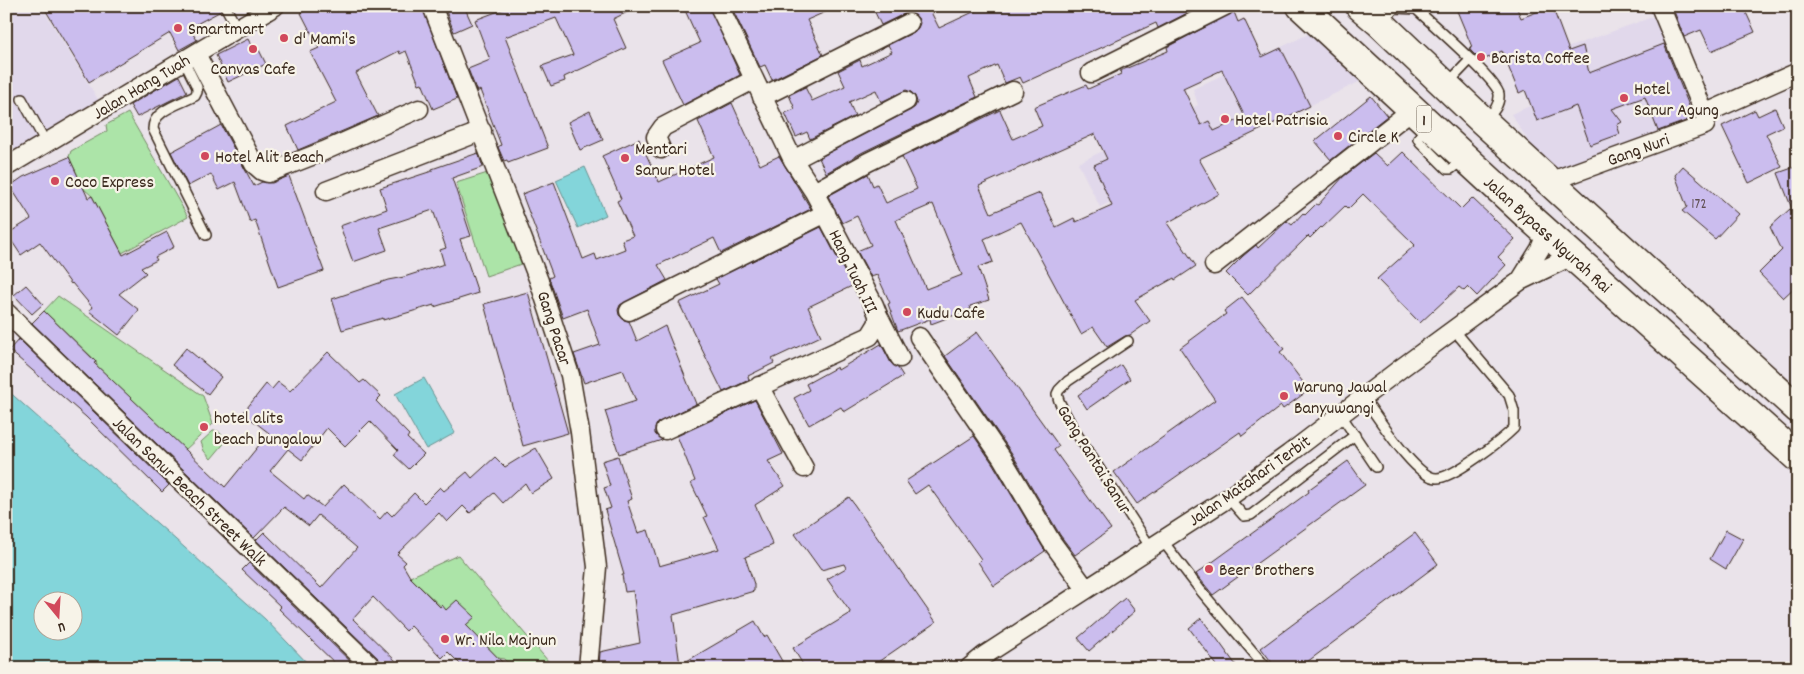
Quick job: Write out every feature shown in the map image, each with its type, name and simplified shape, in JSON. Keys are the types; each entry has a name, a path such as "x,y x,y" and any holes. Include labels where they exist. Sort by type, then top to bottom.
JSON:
{"highway":[{"name":"Jalan Bypass Ngurah Rai","path":"1301,6 1561,245 1798,458"},
{"name":"1","path":"1370,14 1549,182 1798,409"},
{"path":"1561,245 1589,217"}],"street":[{"name":"Jalan Hang Tuah","path":"6,167 276,6"},
{"name":"Gang Pacar","path":"432,6 540,281 570,375 580,432 597,567 588,668"},
{"name":"Hang Tuah III","path":"665,430 870,336 878,322 878,315 826,213 793,160 719,6"},
{"path":"1091,73 1225,6"},
{"path":"1660,6 1704,114 1798,72"},
{"path":"762,97 909,23"},
{"path":"190,57 254,164 262,171 268,173 324,151 419,109"},
{"path":"661,149 656,137 663,127 753,80"},
{"path":"814,192 868,162 1013,91"},
{"path":"793,160 906,101"},
{"name":"Gang Nuri","path":"1549,182 1705,125 1707,119 1704,114"},
{"path":"1214,265 1421,116"},
{"path":"326,191 482,131"},
{"path":"629,311 826,213"},
{"name":"Jalan Matahari Terbit","path":"1520,281 1540,249 1561,245"},
{"name":"Jalan Matahari Terbit","path":"969,668 985,655 1228,498 1520,281 1561,245"},
{"name":"Jalan Sanur Beach Street Walk","path":"7,312 373,668"},
{"path":"878,315 900,358"},
{"path":"919,337 1002,458 1051,540 1086,589"},
{"path":"759,386 804,468"}],"lane":[{"path":"225,6 238,28"},
{"path":"1370,14 1396,8 1416,9 1470,60 1496,87 1499,95 1496,109 1484,122"},
{"path":"190,57 197,88 195,96 157,115 153,122 153,129 206,235"},
{"path":"1446,86 1470,60"},
{"path":"22,99 46,143"},
{"path":"1363,397 1412,462 1424,474 1437,478 1452,473 1500,441 1514,428 1514,411 1508,395 1454,330"},
{"name":"Gang Pantai Sanur","path":"1128,342 1068,381 1057,394 1072,428 1157,544"},
{"path":"1341,415 1376,467"},
{"path":"1228,498 1244,516 1251,515 1355,434"},
{"path":"1157,544 1201,591 1264,666"}],"shaded area":[{"path":"20,6 41,6 99,101 17,152 6,136 6,15"},
{"name":"Hotel Sanur Agung","path":"1666,12 1708,119 1553,179 1511,114 1567,90 1553,53"},
{"name":"Hotel Patrisia","path":"1315,31 1365,79 1100,207 1078,163 1198,105 1193,89"}],"green space":[{"path":"128,113 188,217 122,253 92,196 84,189 69,157 71,151 107,131 106,125"},
{"path":"497,170 527,262 486,276 456,183"},
{"path":"58,296 203,396 213,424 185,450 97,366 96,361 44,311"},
{"path":"213,431 218,431 227,440 211,459 204,451 201,442"},
{"path":"458,555 554,668 513,668 504,659 498,658 473,632 468,632 410,577"}],"water":[{"path":"585,167 606,215 578,228 556,180"},
{"path":"424,378 455,433 426,449 395,394"},
{"path":"6,389 265,619 312,668 6,668"}],"building":[{"path":"43,6 219,6 221,11 189,28 197,40 179,50 170,33 89,82"},
{"path":"315,6 422,6 457,99 433,109 422,83 419,84 406,51 400,54 399,51 356,73 378,116 298,150 287,126 336,102 310,52 319,48 301,13"},
{"path":"444,6 464,6 472,24 454,32"},
{"path":"512,6 640,6 613,19 626,48 564,77 565,81 551,86 542,66 573,55 556,18 505,37 548,148 508,163 507,160 504,161 498,147 501,145 480,90 477,92 468,69 490,60 475,20"},
{"path":"683,6 709,6 740,75 683,105 662,60 700,43"},
{"path":"731,6 839,6 807,20 823,55 772,80 765,65 760,67"},
{"path":"872,6 928,6 939,28 986,6 1201,6 1158,28 1156,23 1023,83 1020,77 1005,83 997,65 969,78 977,97 863,152 826,173 819,158 911,110 917,102 915,96 906,90 881,102 876,90 849,102 855,116 810,139 807,132 796,137 785,113 795,109 789,95 805,87 812,101 845,86 838,71 860,60 862,66 892,52 888,45 914,32 918,28 920,23 918,18 910,12 881,25"},
{"path":"1455,6 1516,6 1521,18 1552,6 1569,51 1583,46 1589,73 1664,44 1694,118 1658,131 1645,97 1612,109 1622,122 1617,125 1620,134 1590,145 1576,106 1537,121 1525,90 1519,93 1502,51 1481,61 1471,51 1469,48 1472,47"},
{"path":"1672,6 1743,6 1755,32 1711,51 1701,30 1684,37"},
{"path":"1234,12 1238,22 1244,19 1262,57 1281,48 1310,106 1199,159 1219,194 1167,223 1196,266 1175,280 1174,278 1135,300 1150,321 1130,335 1107,347 1093,327 1081,334 1021,222 984,239 993,262 978,267 989,300 970,306 971,309 931,324 930,319 898,331 888,304 890,303 877,275 871,277 857,251 871,245 857,216 842,223 828,196 868,174 873,186 877,184 886,203 917,189 902,157 1000,110 1013,139 1042,126 1034,107 1086,85 1088,89 1121,74 1120,71 1168,51 1167,47","holes":["1222,70 1245,117 1214,131 1209,121 1201,125 1183,88","1095,134 1107,159 1094,165 1112,206 1076,222 1074,218 1056,227 1040,193 991,213 979,186","933,204 962,275 926,289 896,220"]},
{"path":"248,39 255,53 259,50 266,64 228,82 216,55"},
{"path":"179,76 187,92 137,117 130,105"},
{"path":"1371,96 1387,116 1331,160 1315,141"},
{"path":"732,103 760,165 779,156 811,209 721,253 714,238 658,265 667,280 620,305 619,315 624,320 629,321 637,341 665,326 696,404 657,423 655,434 662,440 619,454 605,411 636,401 623,370 584,383 574,354 600,345 587,309 563,318 549,278 553,276 522,194 554,182 583,259 595,254 597,260 625,249 622,240 633,236 617,201 621,199 602,156 639,139 659,182 714,157 698,121"},
{"path":"1775,108 1783,126 1766,134 1782,167 1749,183 1722,126 1755,110 1758,116"},
{"path":"590,111 603,140 580,150 568,122"},
{"path":"221,125 254,186 262,182 272,183 289,176 324,271 278,287 255,220 250,222 235,182 219,190 211,174 188,186 171,152"},
{"path":"1403,152 1461,209 1472,198 1515,239 1498,257 1506,265 1477,296 1468,287 1464,291 1459,287 1420,323 1377,279 1415,245 1363,194 1348,209 1345,206 1310,238 1308,236 1248,295 1226,273 1243,256 1256,245 1258,248 1287,221 1292,225 1303,213 1305,215 1316,204 1318,205 1344,176 1374,153 1388,166"},
{"path":"478,153 483,167 452,178 471,236 460,239 478,293 434,307 434,305 342,330 332,299 444,264 440,250 446,248 433,210 379,228 387,250 353,262 340,226 387,209 380,188"},
{"path":"69,157 88,198 92,196 123,255 167,232 174,247 155,257 157,260 141,268 146,273 119,294 139,310 119,335 89,311 92,307 71,284 40,242 21,255 7,234 31,219 10,186 23,177"},
{"path":"1683,166 1738,214 1715,239 1682,211 1687,207 1675,175"},
{"path":"1798,166 1798,286 1783,298 1759,273 1782,250 1770,227 1790,209 1794,214 1778,173"},
{"path":"821,227 852,286 808,307 821,336 772,359 774,363 748,376 749,380 723,392 679,303 719,284 716,279"},
{"path":"26,285 43,304 32,314 14,295"},
{"path":"528,292 568,433 523,446 484,304"},
{"path":"1242,297 1284,349 1280,352 1309,390 1283,409 1281,406 1242,436 1240,432 1137,504 1114,472 1215,400 1180,348 1226,314 1224,311"},
{"path":"44,311 96,362 94,363 225,487 269,433 243,413 266,384 272,389 278,382 290,391 328,352 360,383 364,380 381,396 376,401 409,435 407,438 424,454 409,469 394,455 398,450 370,421 345,446 327,428 302,460 288,449 270,471 304,499 307,495 323,507 344,484 380,519 387,511 392,516 414,493 424,503 440,487 444,491 467,472 472,478 495,457 505,467 536,448 554,479 531,493 525,483 503,503 494,493 470,513 463,506 447,522 439,513 397,554 406,562 403,565 410,577 440,607 442,605 446,610 457,600 475,617 466,625 508,668 464,668 448,652 442,658 411,626 406,631 373,597 353,619 403,668 383,668 380,660 256,540 264,532 321,588 357,548 318,515 309,526 284,507 254,538 32,323"},
{"path":"977,332 1059,446 1054,450 1111,529 1075,555 1060,535 1011,452 945,356"},
{"path":"19,339 169,485 162,492 86,417 9,350"},
{"path":"881,344 891,363 898,368 903,376 844,412 841,407 809,425 794,398 809,390 806,384 837,367 838,370"},
{"path":"186,348 221,377 208,394 172,365"},
{"path":"1121,365 1130,379 1087,409 1078,395"},
{"path":"755,400 783,454 768,461 785,486 755,505 773,545 745,557 754,584 754,591 673,615 680,665 755,621 764,637 767,635 786,668 642,668 641,661 612,668 599,668 600,652 640,643 633,591 625,592 622,575 624,575 605,510 611,508 604,488 610,486 602,461 618,456 632,499 627,501 638,533 648,530 659,566 719,549 704,517 707,516 691,483 695,481 677,436"},
{"path":"974,436 1045,551 994,586 978,562 981,559 928,485 915,494 906,481"},
{"path":"1348,461 1365,485 1213,595 1196,574 1309,492 1308,490"},
{"path":"849,497 936,622 878,662 881,668 805,668 793,648 851,613 827,579 846,568 844,564 821,570 795,534"},
{"path":"1726,530 1743,539 1726,569 1710,559"},
{"path":"1415,533 1438,564 1299,668 1276,668 1261,648"},
{"path":"249,563 357,668 340,668 279,609 281,607 242,570"},
{"path":"1125,598 1135,611 1089,651 1078,638"},
{"path":"1201,618 1238,668 1219,668 1189,628"}],"place":[{"name":"Smartmart","path":"178,28"},
{"name":"d' Mami's","path":"284,38"},
{"name":"Canvas Cafe","path":"253,49"},
{"name":"Barista Coffee","path":"1481,57"},
{"name":"Hotel Sanur Agung","path":"1624,98"},
{"name":"Hotel Patrisia","path":"1225,119"},
{"name":"Circle K","path":"1338,136"},
{"name":"Hotel Alit Beach","path":"205,156"},
{"name":"Mentari Sanur Hotel","path":"625,158"},
{"name":"Coco Express","path":"55,181"},
{"name":"Kudu Cafe","path":"907,312"},
{"name":"Warung Jawal Banyuwangi","path":"1284,396"},
{"name":"hotel alits beach bungalow","path":"204,427"},
{"name":"Beer Brothers","path":"1209,569"},
{"name":"Wr. Nila Majnun","path":"445,639"}]}
